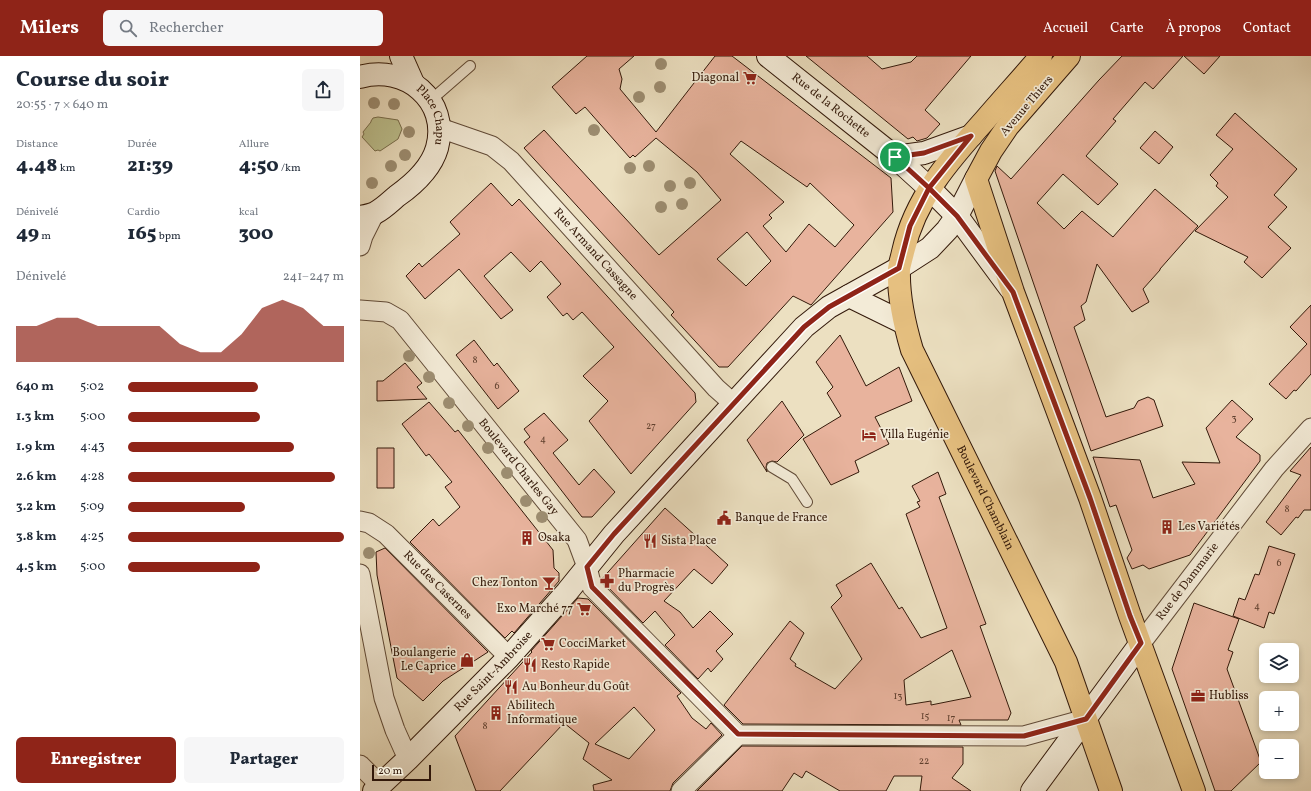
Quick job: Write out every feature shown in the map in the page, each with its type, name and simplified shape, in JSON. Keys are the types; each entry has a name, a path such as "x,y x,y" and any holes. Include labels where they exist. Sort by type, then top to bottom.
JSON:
{"main road":[{"path":"401,56 413,83"},
{"name":"Rue de la Rochette","path":"768,56 895,157 929,188 957,216 1013,292"},
{"name":"Avenue Thiers","path":"910,226 929,188 971,136 1041,56"},
{"name":"Avenue Thiers","path":"976,179 991,151 1008,126 1069,56"},
{"name":"Place Chapu","path":"360,77 371,74 396,76 413,83 431,100 437,113 440,128 437,148 428,167 411,185 367,215"},
{"path":"895,157 924,153 971,136"},
{"path":"976,179 1013,292 1090,498 1130,616 1194,791"},
{"name":"Rue Saint-Ambroise","path":"380,789 509,657 567,592 614,534 804,327 829,307 899,268 930,248 947,230 957,216 976,179"},
{"name":"Boulevard Chamblain","path":"910,226 899,268 900,299 904,323 912,350 1066,662 1111,791"},
{"path":"849,296 904,323"},
{"path":"1032,791 1141,643"}],"street":[{"name":"Rue Armand Cassagne","path":"440,128 492,146 511,161 716,388 734,404"},
{"path":"360,246 367,215"},
{"name":"Boulevard Charles Gay","path":"360,310 386,312 400,320 577,540 587,567 592,587 738,734"},
{"name":"Rue de Dammarie","path":"1141,643 1274,469 1311,428"},
{"name":"Rue des Casernes","path":"360,521 369,523 386,534 509,657"},
{"path":"360,574 384,698 408,759"},
{"path":"681,791 738,734 1024,736 1086,719"},
{"path":"360,765 380,789"}],"lane":[{"path":"431,100 470,66"},
{"path":"772,467 792,479 807,502"}],"green space":[{"path":"378,117 398,120 402,129 398,139 380,151 375,151 362,137 364,134 363,132 373,118"}],"building":[{"path":"587,56 634,56 619,69 622,79 620,89 656,132 715,56 732,56 891,178 893,212 811,305 793,296 728,367 719,367 671,315 674,312 524,148 544,130 659,255 721,200 697,172 656,138 635,157 633,155 630,158 585,107 576,114 552,87","holes":["741,141 807,187 810,183 854,225 835,247 809,224 786,252 763,226 772,218 769,215 784,202 730,154","747,232 771,261 746,286 717,259"]},
{"path":"806,56 867,56 882,69 911,62 917,56 971,56 925,110 940,124 927,138 917,141 913,137 908,139"},
{"path":"1122,56 1183,56 1153,89 1145,82 1113,119 1116,121 1086,156 1118,184 1098,205 1063,174 1037,203 1064,229 1082,211 1113,237 1155,189 1198,226 1143,289 1149,302 1132,312 1097,264 1086,302 1081,306 1085,320 1074,327 1106,417 1134,408 1138,401 1148,397 1154,400 1163,426 1091,451 995,171 997,166 1011,179"},
{"path":"1184,56 1220,56 1204,74"},
{"path":"1235,113 1297,169 1274,195 1287,207 1268,227 1291,248 1262,278 1244,262 1248,257 1195,231 1228,197 1216,186 1218,183 1210,175 1233,149 1216,135"},
{"path":"1155,131 1173,147 1159,164 1140,148"},
{"path":"491,183 512,206 519,199 695,393 696,402 631,474 589,421 608,401 583,376 614,347 582,312 573,320 567,313 563,316 547,297 561,284 541,261 530,272 511,252 484,276 513,310 501,319 459,269 425,299 406,276 419,263 422,267 460,234 450,222"},
{"path":"1311,305 1311,374 1296,391 1294,390 1286,399 1269,384 1307,344 1290,327"},
{"path":"840,335 866,386 899,367 912,401 875,417 889,444 855,461 859,472 831,485 803,439 841,416 827,393 833,387 816,362"},
{"path":"474,340 494,366 497,363 519,391 498,409 456,355"},
{"path":"405,363 422,383 417,387 427,399 377,401 377,381 383,381"},
{"path":"1232,400 1253,419 1236,437 1260,455 1260,461 1190,555 1149,569 1143,565 1132,569 1127,558 1132,550 1116,505 1110,507 1093,457 1140,460 1153,498 1195,484 1182,462 1220,463 1206,428"},
{"path":"782,401 804,435 777,462 772,461 767,463 767,472 747,440"},
{"path":"429,402 455,432 458,430 553,550 554,568 559,573 559,581 514,633 512,631 505,638 410,542 433,519 439,526 460,507 445,487 452,482 429,454 426,456 402,424"},
{"path":"544,413 568,440 553,453 579,485 594,469 615,492 592,517 582,517 524,442 530,437 524,429"},
{"path":"1311,447 1311,510 1304,510 1281,535 1266,522 1301,475 1290,471"},
{"path":"377,448 394,448 394,488 377,488"},
{"path":"938,472 946,494 939,497 986,624 980,626 1011,713 1008,720 959,720 961,725 743,724 724,705 790,621 804,633 790,659 796,664 795,666 835,689 862,659 831,607 842,596 836,585 871,563 899,609 902,607 921,638 947,628 906,514 920,507 917,502 920,501 912,486","holes":["952,650 971,697 931,705 931,701 906,705 904,680"]},
{"path":"665,508 728,565 712,584 694,569 664,601 680,612 693,628 710,611 733,634 716,651 723,659 711,672 708,668 698,679 665,645 675,635 655,611 643,623 601,580"},
{"path":"1269,546 1295,554 1274,614 1269,612 1264,628 1233,616 1239,598 1245,600 1255,574 1259,575"},
{"path":"385,548 488,652 443,681 423,701 397,678 377,575 376,552"},
{"path":"578,598 588,599 681,693 677,696 692,718 706,729 711,723 722,735 673,783 670,791 594,791 593,785 612,780 583,759 589,743 564,723 500,791 476,791 455,736 532,652 531,651","holes":["634,707 655,730 629,759 595,744"]},
{"path":"1194,603 1239,619 1228,650 1233,652 1227,669 1259,757 1259,764 1231,791 1215,791 1172,669"},
{"path":"742,746 963,747 963,764 952,778 971,791 920,791 922,776 894,776 886,791 840,791 806,771 802,778 794,773 782,791 697,791"}],"place":[{"name":"Diagonal","path":"750,78"},
{"name":"Villa Eugénie","path":"869,435"},
{"name":"Banque de France","path":"724,518"},
{"name":"Les Variétés","path":"1167,527"},
{"name":"Osaka","path":"527,538"},
{"name":"Sista Place","path":"650,541"},
{"name":"Pharmacie du Progrès","path":"607,581"},
{"name":"Chez Tonton","path":"549,583"},
{"name":"Exo Marché 77","path":"584,609"},
{"name":"CocciMarket","path":"548,644"},
{"name":"Boulangerie Le Caprice","path":"467,660"},
{"name":"Resto Rapide","path":"530,665"},
{"name":"Au Bonheur du Goût","path":"511,687"},
{"name":"Hubliss","path":"1198,696"},
{"name":"Abilitech Informatique","path":"496,713"}],"route":[{"path":"895,157 924,153 971,136 929,188 957,216 1013,292 1090,498 1130,616 1141,643 1086,719 1024,736 738,734 592,587 587,567 614,534 804,327 829,307 899,268 910,226 929,188 895,157"}]}
